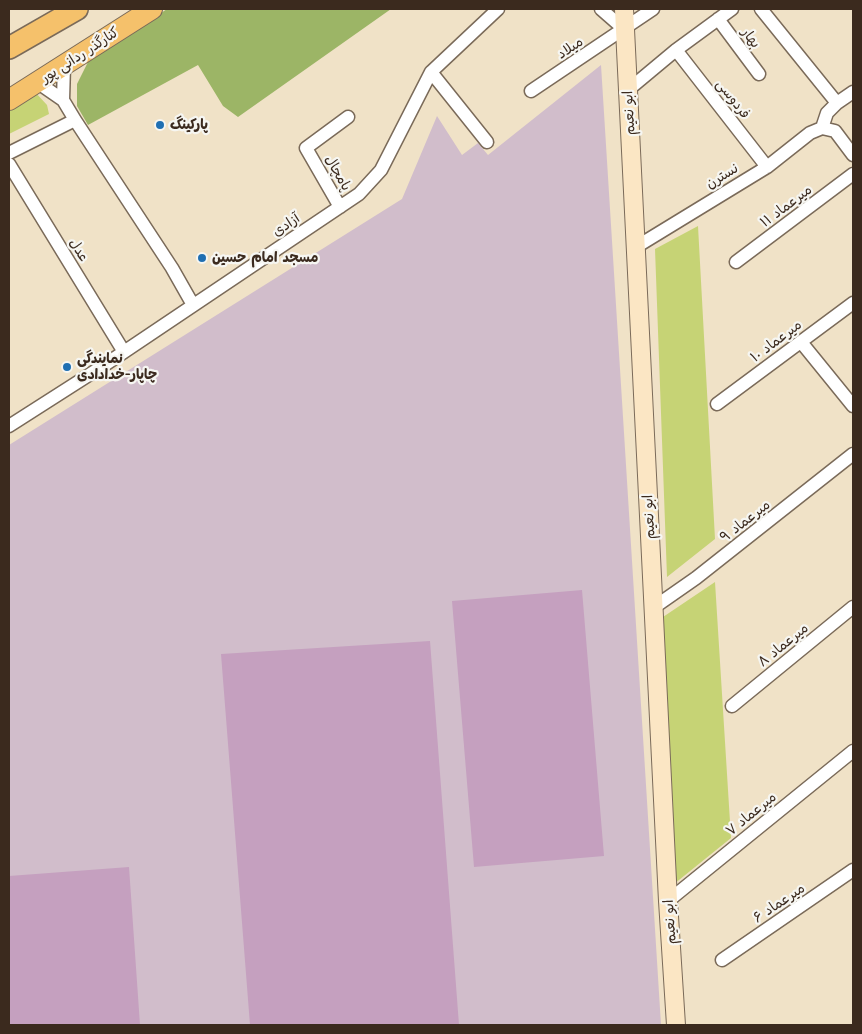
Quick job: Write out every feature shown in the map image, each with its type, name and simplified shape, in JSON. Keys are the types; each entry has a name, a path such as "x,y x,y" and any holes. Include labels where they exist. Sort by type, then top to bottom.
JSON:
{"highway":[{"path":"9,48 77,9"}],"main road":[{"name":"کنارگذر ردانی پور","path":"9,100 152,9"},
{"name":"ابو نعیم","path":"624,9 668,900 676,1025"}],"street":[{"name":"آزادی","path":"9,426 124,352 359,194 381,170 431,72 498,9"},
{"path":"601,9 625,30"},
{"name":"میلاد","path":"531,92 625,30 653,9"},
{"path":"628,90 676,50 732,9"},
{"path":"761,9 837,103"},
{"name":"بهار","path":"718,19 759,74"},
{"name":"فردوسی","path":"676,50 767,167"},
{"path":"64,66 64,100"},
{"path":"431,72 487,142"},
{"path":"37,82 64,100 75,120 172,268 193,305"},
{"path":"853,92 827,113 822,128 835,131 853,155"},
{"name":"پامچال","path":"340,207 306,148 348,117"},
{"path":"9,153 75,120"},
{"name":"نسترن","path":"636,247 767,167 810,133 822,128"},
{"name":"عدل","path":"9,164 124,352"},
{"name":"میرعماد ۱۱","path":"736,262 853,174"},
{"name":"میرعماد ۱۰","path":"717,404 853,303"},
{"path":"801,342 853,406"},
{"name":"میرعماد ۹","path":"654,608 696,578 853,454"},
{"name":"میرعماد ۸","path":"732,706 853,607"},
{"name":"میرعماد ۷","path":"668,900 853,751"},
{"name":"میرعماد ۶","path":"722,960 853,870"}],"shaded area":[{"path":"601,65 661,1025 9,1025 9,445 402,199 437,116 462,155 478,143 488,155"}],"green space":[{"path":"167,9 391,9 238,117 223,106 198,65 88,125 77,106 77,84 88,62"},
{"path":"35,92 47,105 49,114 9,134 9,109"},
{"path":"698,226 715,539 667,577 655,249"},
{"path":"715,582 731,838 674,884 663,617"}],"building":[{"path":"582,590 604,856 474,867 452,601"},
{"path":"430,641 459,1025 250,1025 221,654"},
{"path":"129,867 140,1025 9,1025 9,876"}],"place":[{"name":"پارکینگ","path":"160,125"},
{"name":"مسجد امام حسین","path":"202,258"},
{"name":"نمایندگی چاپار-خدادادی","path":"67,367"}]}
